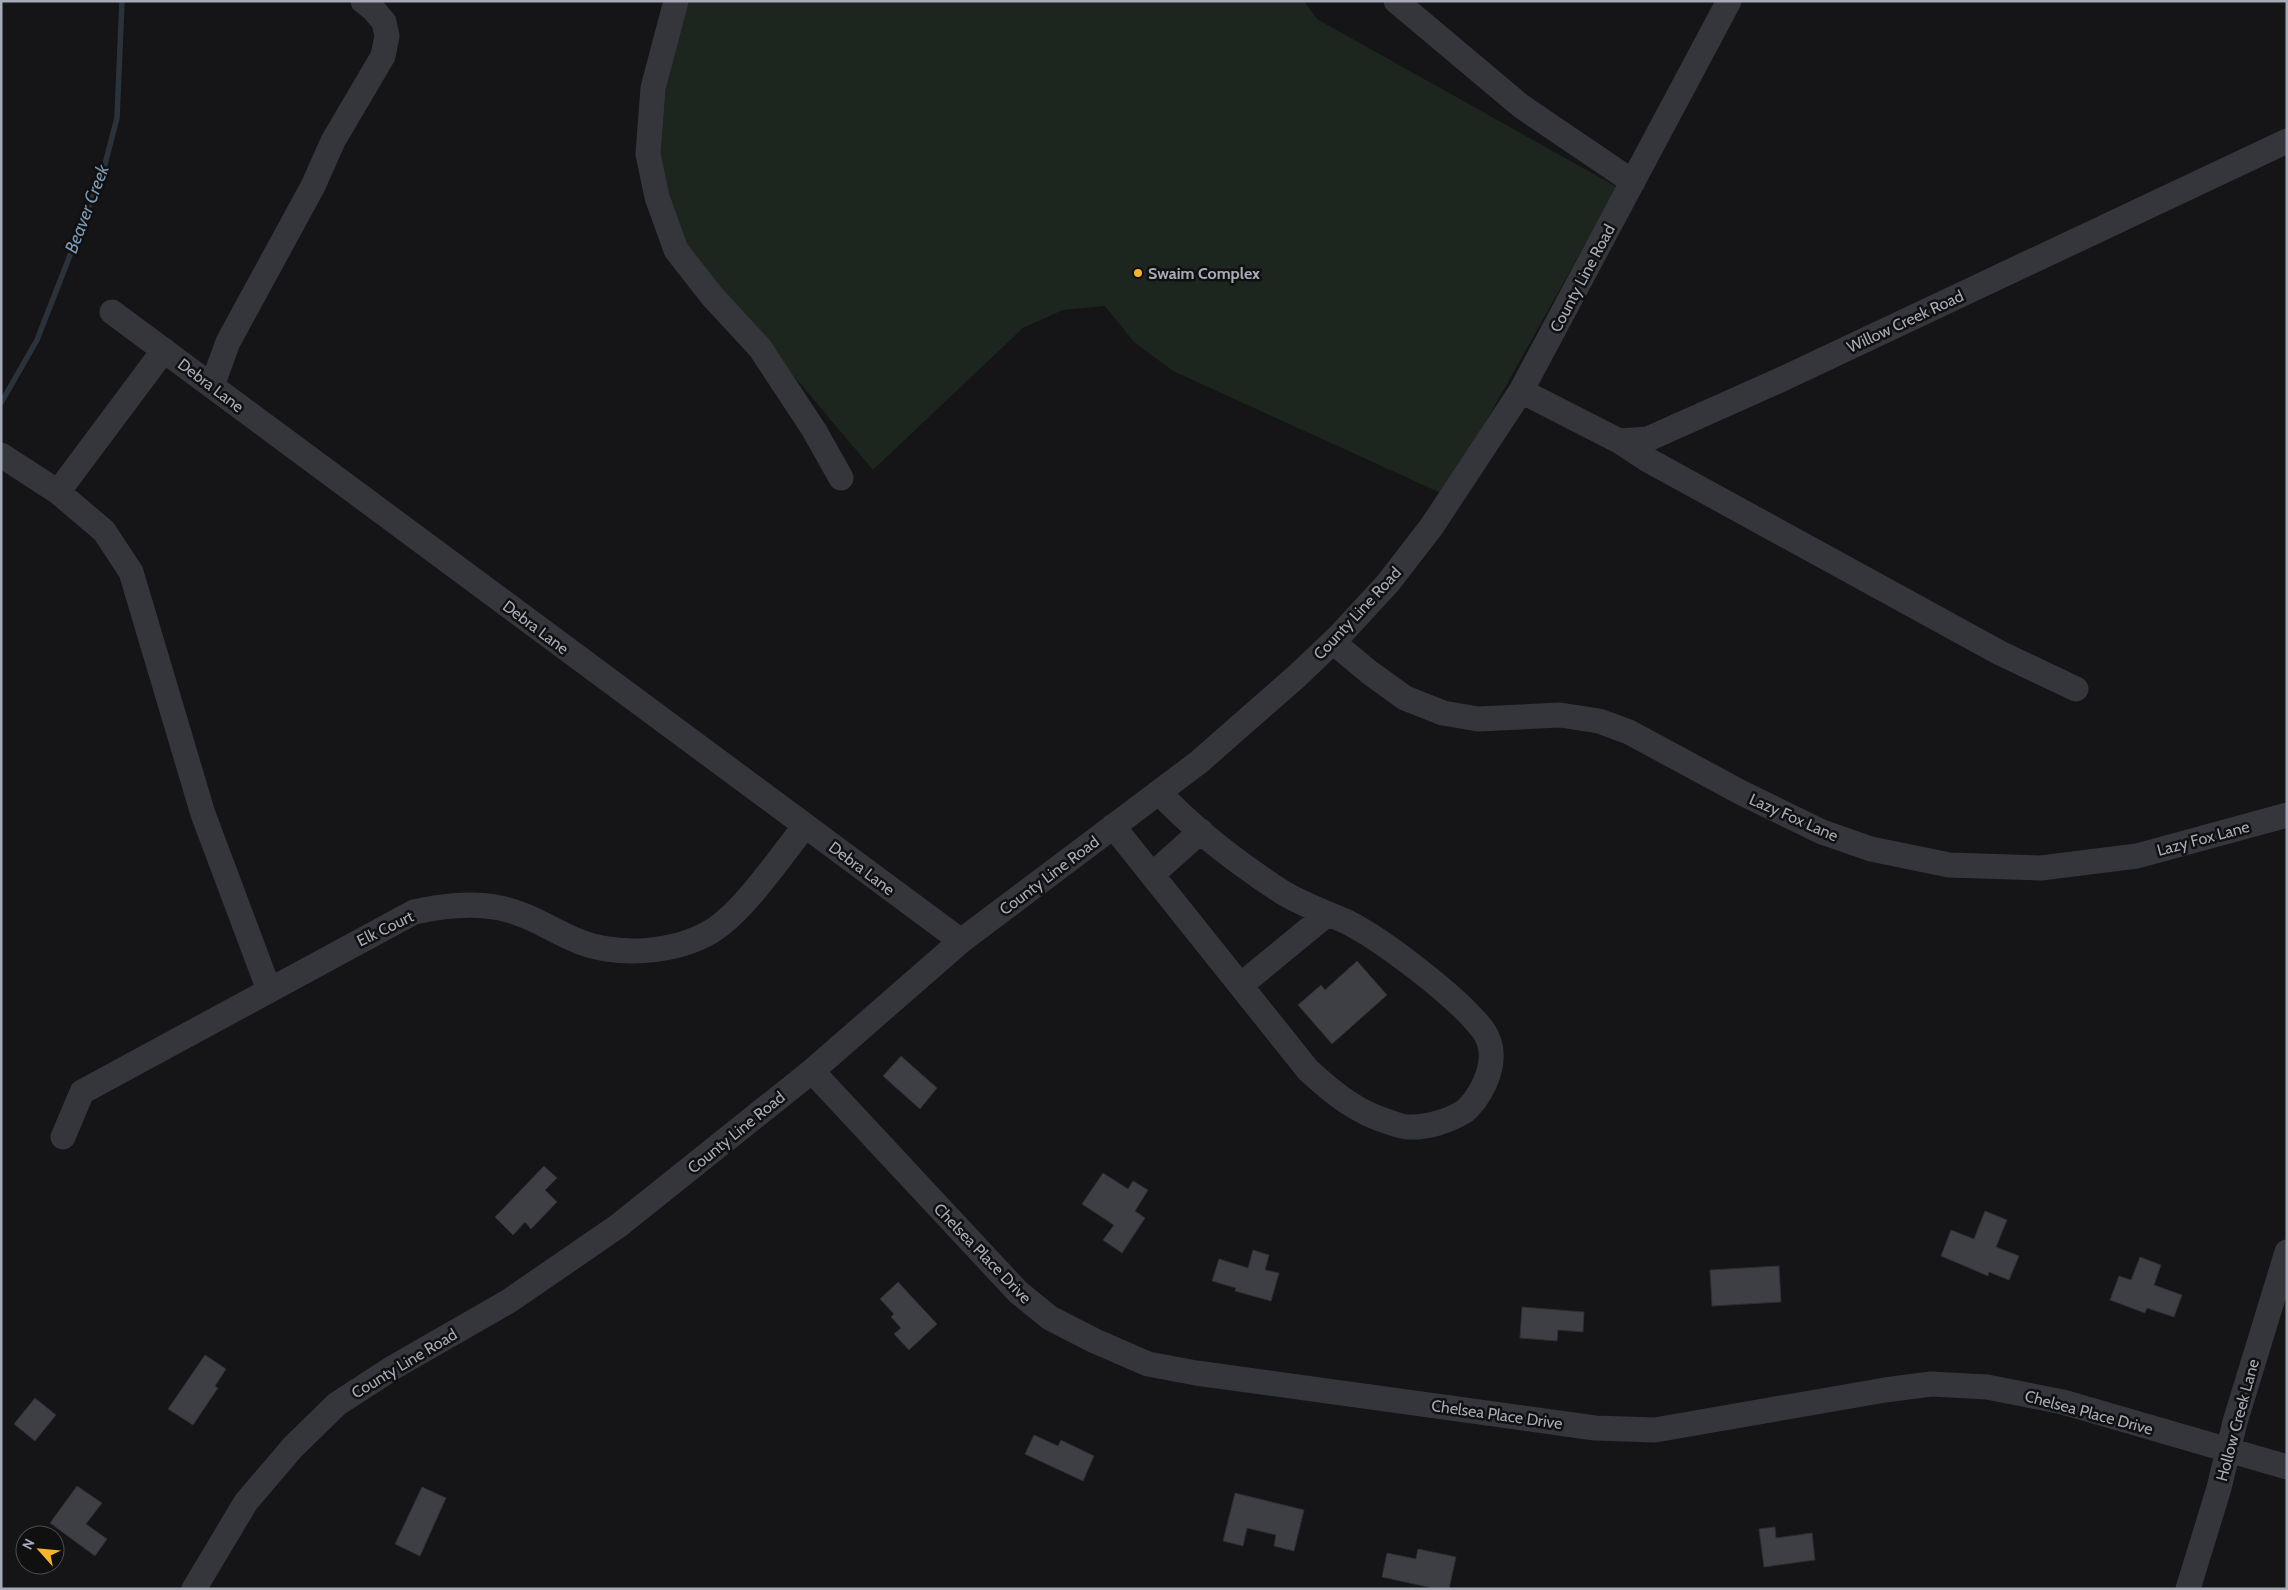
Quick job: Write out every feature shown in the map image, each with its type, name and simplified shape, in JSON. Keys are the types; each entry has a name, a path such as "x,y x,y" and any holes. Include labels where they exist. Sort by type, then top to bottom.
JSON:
{"street":[{"path":"212,386 228,342 312,186 333,141 383,56 387,36 384,22 363,1"},
{"path":"676,1 653,88 648,154 657,197 676,250 712,296 760,348 814,430 841,478"},
{"path":"1396,1 1521,106 1633,182"},
{"name":"County Line Road","path":"194,1589 246,1502 293,1447 337,1404 394,1367 508,1301 618,1226 812,1071 961,942 1199,762 1333,642 1388,583 1432,526 1521,391 1729,1"},
{"name":"Willow Creek Road","path":"1619,441 1648,439 1680,425 2287,141"},
{"name":"Debra Lane","path":"112,312 961,942"},
{"path":"58,492 164,350"},
{"path":"1521,391 1619,441 1648,460 2000,652 2076,689"},
{"path":"1,455 58,492 104,531 131,572 203,814 269,990"},
{"name":"Lazy Fox Lane","path":"1333,642 1369,672 1405,698 1443,713 1478,719 1560,715 1599,721 1629,732 1740,792 1822,832 1871,849 1948,865 2041,868 2137,856 2287,815"},
{"path":"1113,826 1308,1070 1334,1095 1370,1116 1406,1127 1435,1124 1467,1110 1486,1085 1492,1057 1484,1032 1468,1014 1406,962 1347,922 1326,914 1282,892 1201,831 1174,808 1159,792"},
{"name":"Elk Court","path":"63,1137 82,1092 414,912 443,906 499,907 527,915 579,942 607,950 642,951 674,946 711,931 736,911 805,826"},
{"path":"1153,874 1201,831"},
{"path":"1241,985 1326,914"},
{"name":"Chelsea Place Drive","path":"812,1071 1018,1292 1050,1318 1095,1341 1148,1364 1196,1373 1585,1426 1656,1430 1885,1390 1931,1384 1987,1387 2062,1402 2287,1467"},
{"name":"Hollow Creek Lane","path":"2188,1589 2287,1252"}],"shaded area":[{"name":"Swaim Complex","path":"686,1 1304,1 1317,19 1617,187 1445,495 1173,371 1134,342 1105,306 1063,310 1023,328 873,470 680,241 654,173 659,87"}],"building":[{"path":"1357,961 1387,995 1332,1044 1298,1005 1321,985 1325,990"},
{"path":"901,1056 937,1088 920,1109 883,1076"},
{"path":"544,1166 557,1178 545,1190 557,1202 531,1229 525,1222 513,1235 495,1217"},
{"path":"1103,1173 1128,1189 1133,1181 1148,1190 1135,1211 1145,1218 1122,1253 1103,1240 1114,1225 1082,1204"},
{"path":"1985,1211 2007,1220 1996,1247 2019,1256 2009,1280 1989,1272 1988,1276 1941,1256 1951,1230 1974,1239"},
{"path":"1253,1250 1269,1255 1265,1270 1279,1273 1271,1301 1235,1291 1236,1288 1212,1281 1219,1259 1248,1268"},
{"path":"2140,1257 2161,1265 2154,1285 2182,1295 2174,1317 2147,1308 2145,1313 2110,1300 2119,1276 2131,1280"},
{"path":"1779,1266 1781,1302 1712,1306 1710,1270"},
{"path":"898,1282 937,1324 909,1350 894,1334 901,1328 891,1317 894,1314 880,1299"},
{"path":"1522,1307 1584,1312 1583,1332 1558,1330 1557,1341 1520,1338"},
{"path":"205,1355 226,1369 215,1386 218,1388 193,1425 168,1409"},
{"path":"35,1398 56,1415 35,1441 14,1424"},
{"path":"1034,1435 1058,1446 1061,1440 1094,1456 1083,1481 1025,1454"},
{"path":"77,1486 102,1503 86,1524 107,1539 95,1556 65,1534 65,1525 53,1525 50,1523"},
{"path":"422,1487 446,1498 420,1556 395,1544"},
{"path":"1235,1493 1304,1510 1294,1551 1274,1546 1276,1535 1247,1528 1243,1546 1223,1541"},
{"path":"1775,1527 1776,1538 1812,1533 1815,1560 1764,1567 1759,1529"},
{"path":"1418,1549 1456,1557 1449,1589 1437,1589 1382,1577 1387,1553 1416,1559"}],"waterway":[{"name":"Beaver Creek","path":"1,403 37,340 104,168 117,118 122,1"}],"place":[{"name":"Swaim Complex","path":"1138,273"}]}
